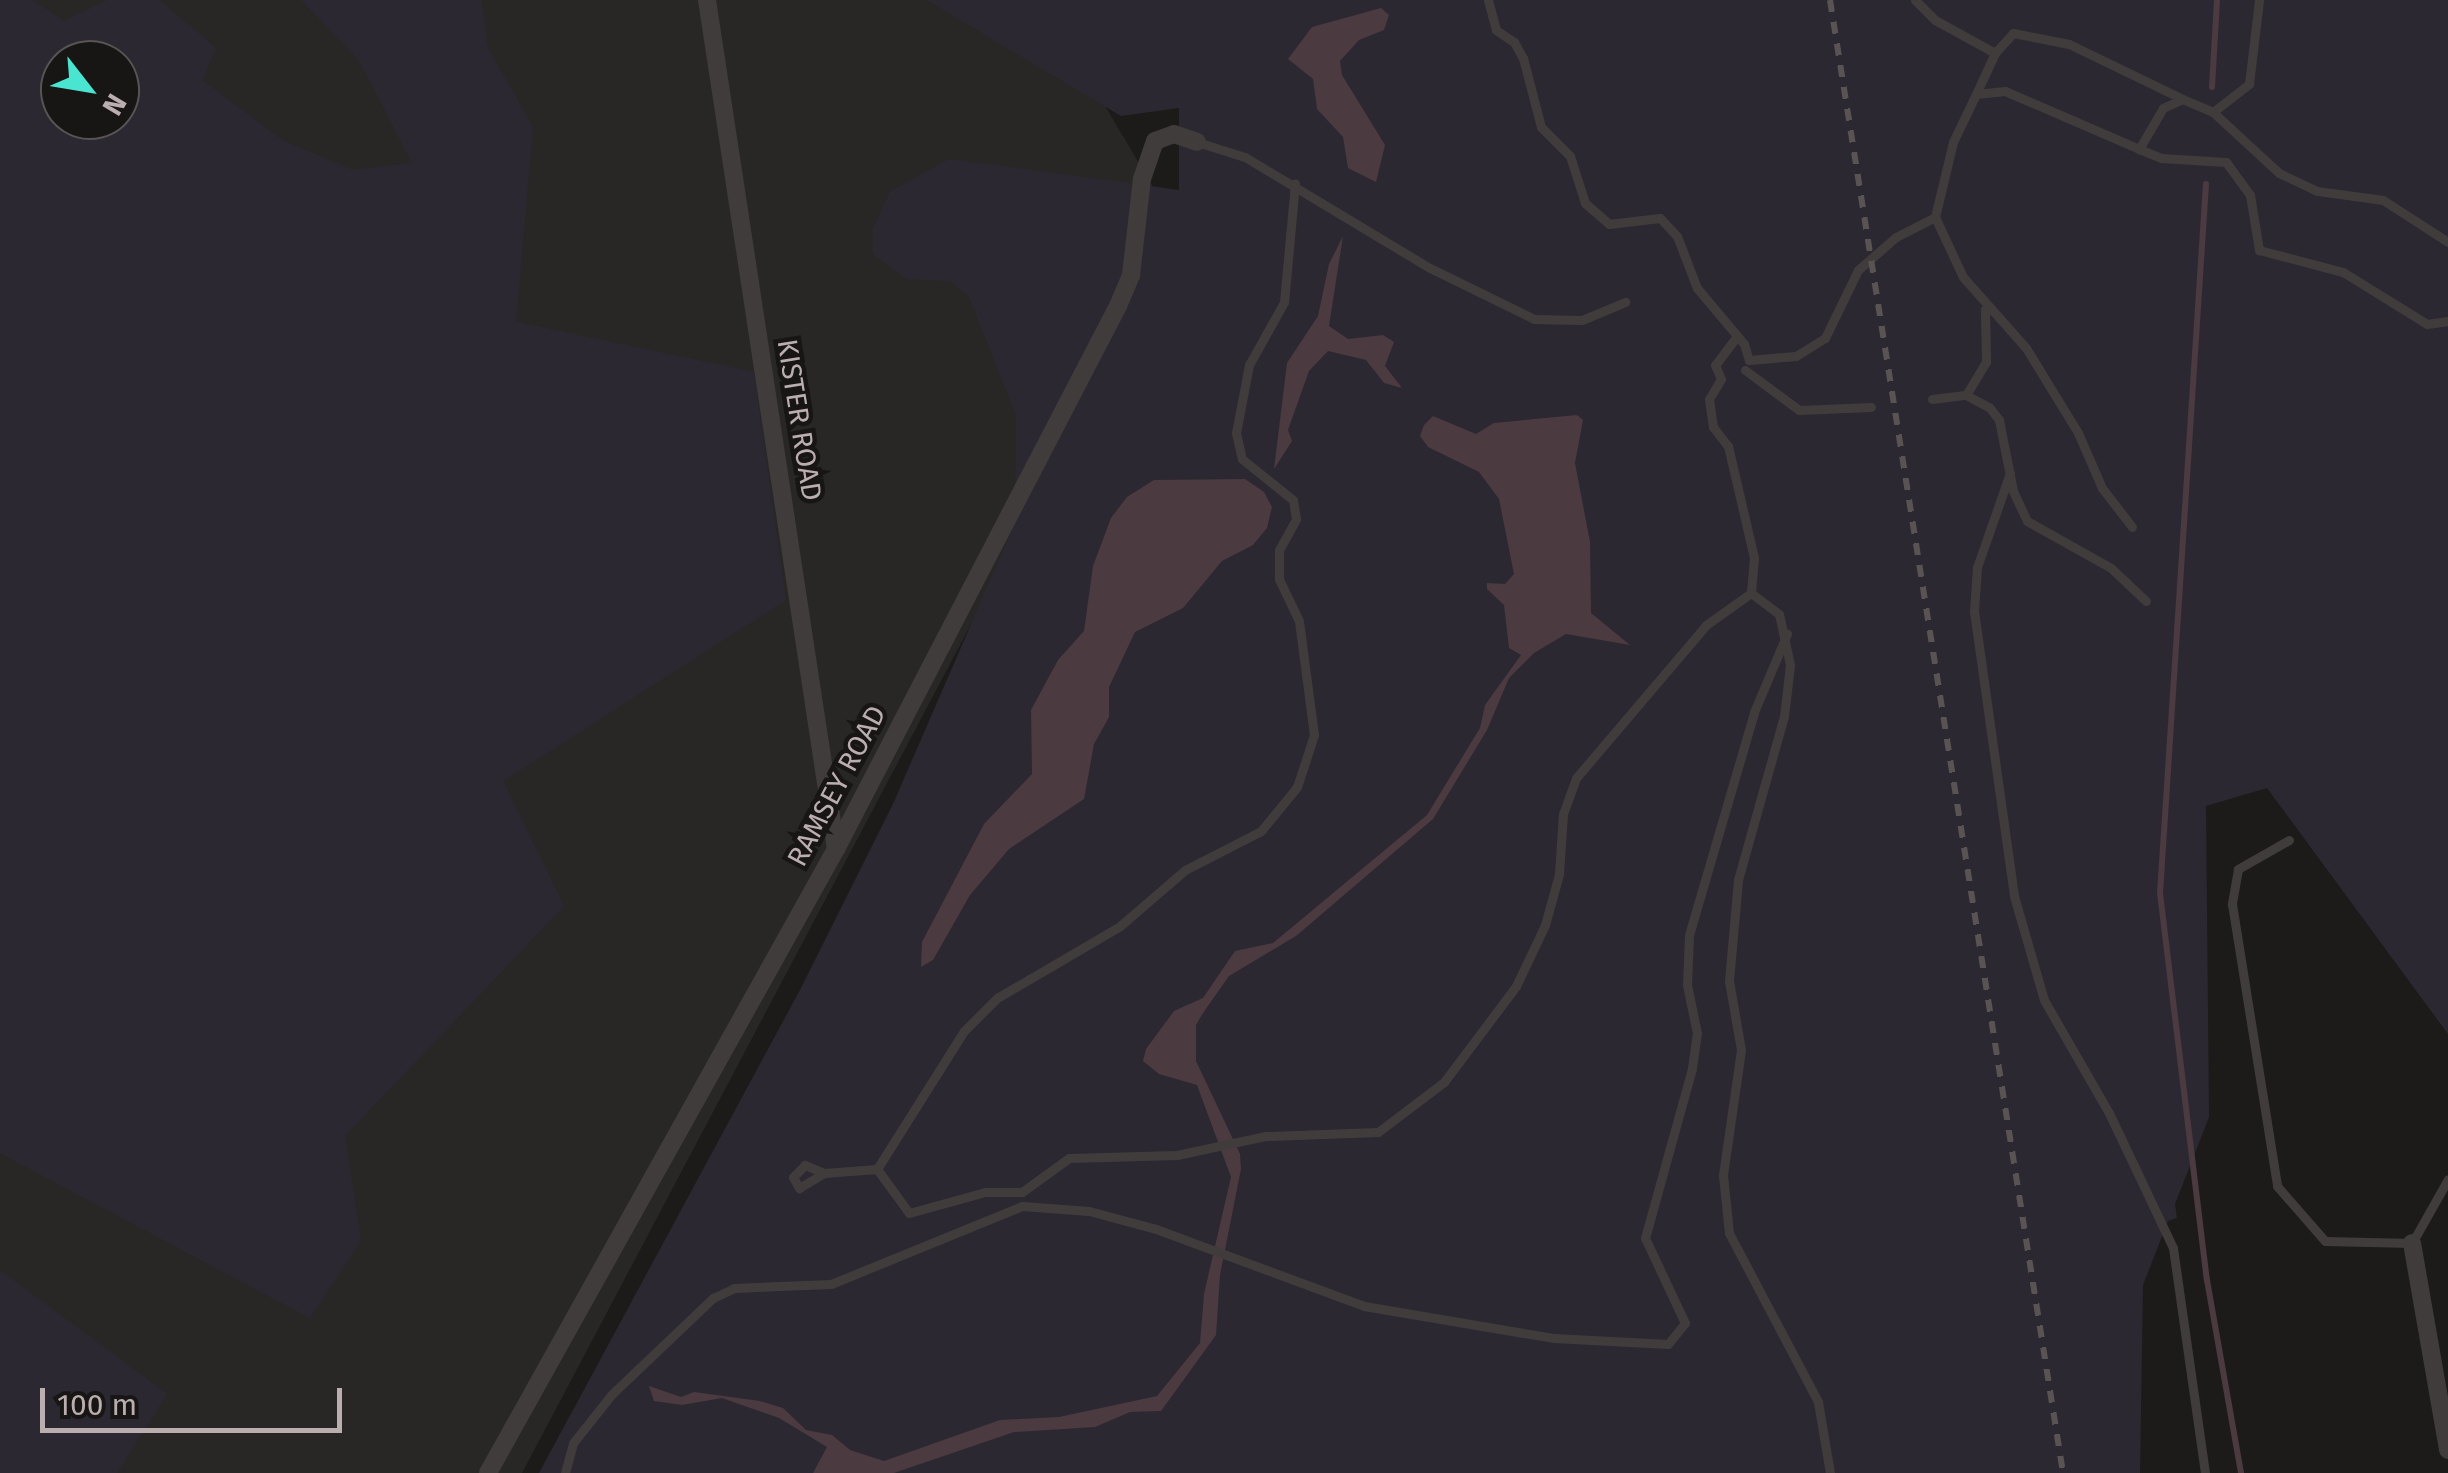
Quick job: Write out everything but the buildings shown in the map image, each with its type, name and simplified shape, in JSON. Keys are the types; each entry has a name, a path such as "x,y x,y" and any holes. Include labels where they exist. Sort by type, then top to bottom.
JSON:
{"street":[{"name":"KISTER ROAD","path":"707,0 836,849"},
{"name":"RAMSEY ROAD","path":"488,1473 836,849 1118,306 1131,275 1142,179 1155,141 1174,134 1198,142"},
{"path":"2412,1243 2448,1450"}],"lane":[{"path":"1488,0 1496,30 1514,42 1523,58 1542,127 1570,156 1585,203 1608,224 1660,218 1677,236 1696,288 1734,340 1749,352 1748,360 1796,356 1825,338 1858,270 1896,237 1935,218"},
{"path":"1915,0 1935,20 1995,52"},
{"path":"2212,112 2249,84 2259,0"},
{"path":"2132,527 2102,488 2078,432 2026,348 1985,308 1935,218 1952,142 1995,52 2013,34 2069,44 2212,112 2279,173 2317,191 2383,200 2448,242"},
{"path":"1976,94 2006,91 2161,158 2226,162 2250,195 2259,250 2342,272 2427,324 2448,320"},
{"path":"2140,149 2163,108 2183,99"},
{"path":"1198,142 1246,157 1430,268 1534,319 1582,320 1625,302"},
{"path":"878,1169 964,1032 997,998 1120,926 1184,870 1261,831 1297,787 1314,735 1299,622 1280,579 1279,550 1296,519 1294,500 1242,459 1236,433 1249,365 1284,302 1294,184"},
{"path":"1966,395 1986,362 1985,308"},
{"path":"878,1169 910,1214 985,1192 1022,1192 1069,1158 1157,1156 1266,1136 1378,1132 1444,1082 1516,986 1545,924 1560,874 1563,814 1576,778 1706,625 1750,593 1754,558 1728,446 1713,427 1709,400 1721,379 1716,366 1722,348 1734,340"},
{"path":"1745,370 1809,413 1871,407"},
{"path":"1932,399 1966,395 1999,420 2010,473 2027,521 2111,568 2146,601"},
{"path":"2010,473 1977,567 1974,612 2014,896 2044,1000 2110,1113 2174,1248 2205,1473"},
{"path":"1750,593 1779,614 1787,634 1784,716 1738,880 1728,981 1741,1050 1723,1175 1729,1234 1818,1402 1830,1473"},
{"path":"565,1473 572,1443 611,1394 713,1298 734,1288 832,1284 1022,1206 1089,1211 1156,1230 1364,1306 1624,1346 1668,1344 1685,1323 1645,1238 1692,1068 1697,1033 1687,985 1689,936 1754,712 1787,634"},
{"path":"2289,840 2238,869 2232,904 2277,1186 2325,1240 2412,1243 2448,1179"},
{"path":"824,1174 878,1169"}],"shaded area":[{"path":"0,0 1004,0 1065,38 1179,231 522,1473 0,1473"},
{"path":"0,0 32,0 64,21 107,0 159,0 216,48 202,80 282,140 353,170 412,163 359,60 301,0 481,0 488,48 533,127 516,322 754,372 786,600 503,781 564,906 345,1136 361,1240 310,1318 0,1153"},
{"path":"927,0 2448,0 2448,1034 2267,788 2206,806 2209,1117 2175,1204 2177,1218 2168,1221 2143,1285 2140,1473 539,1473 800,990 893,804 1015,523 1016,415 969,296 950,281 906,279 873,254 873,229 890,192 949,159 1179,190 1179,108 1121,116"},
{"path":"1381,8 1389,15 1384,30 1359,40 1340,61 1342,75 1385,145 1376,182 1348,168 1343,137 1317,109 1313,79 1288,59 1312,27"},
{"path":"1343,236 1329,326 1348,339 1383,335 1394,342 1385,366 1402,388 1384,383 1366,360 1328,351 1309,371 1288,430 1292,441 1274,469 1287,363 1318,316 1329,264"},
{"path":"1577,415 1583,420 1575,463 1590,542 1591,613 1630,645 1566,634 1534,653 1509,678 1487,730 1433,819 1296,936 1229,976 1203,1013 1196,1025 1196,1061 1240,1154 1241,1169 1220,1275 1216,1335 1161,1411 1130,1412 1095,1427 1014,1432 894,1473 813,1473 827,1447 779,1418 722,1398 682,1405 654,1401 649,1386 681,1397 694,1392 760,1401 783,1408 806,1430 832,1435 850,1450 884,1461 1000,1420 1059,1417 1157,1396 1200,1343 1204,1294 1231,1177 1197,1085 1159,1074 1143,1061 1146,1049 1174,1011 1203,998 1235,951 1273,943 1427,815 1480,728 1485,705 1521,655 1509,648 1504,605 1487,589 1487,583 1505,584 1514,574 1499,499 1479,472 1428,447 1420,436 1424,425 1433,416 1476,434 1494,423"},
{"path":"1245,479 1264,492 1272,507 1267,528 1253,545 1222,561 1183,608 1135,632 1109,687 1109,717 1094,744 1084,799 1009,849 970,895 933,960 921,967 922,942 984,824 1032,774 1031,710 1058,660 1084,631 1093,566 1111,518 1127,497 1154,480"},
{"path":"0,1270 167,1394 117,1473 0,1473"}],"waterway":[{"path":"2212,87 2217,0"},
{"path":"2206,184 2160,893 2207,1280 2241,1473"}],"railway":[{"path":"1830,0 2063,1473"}]}
